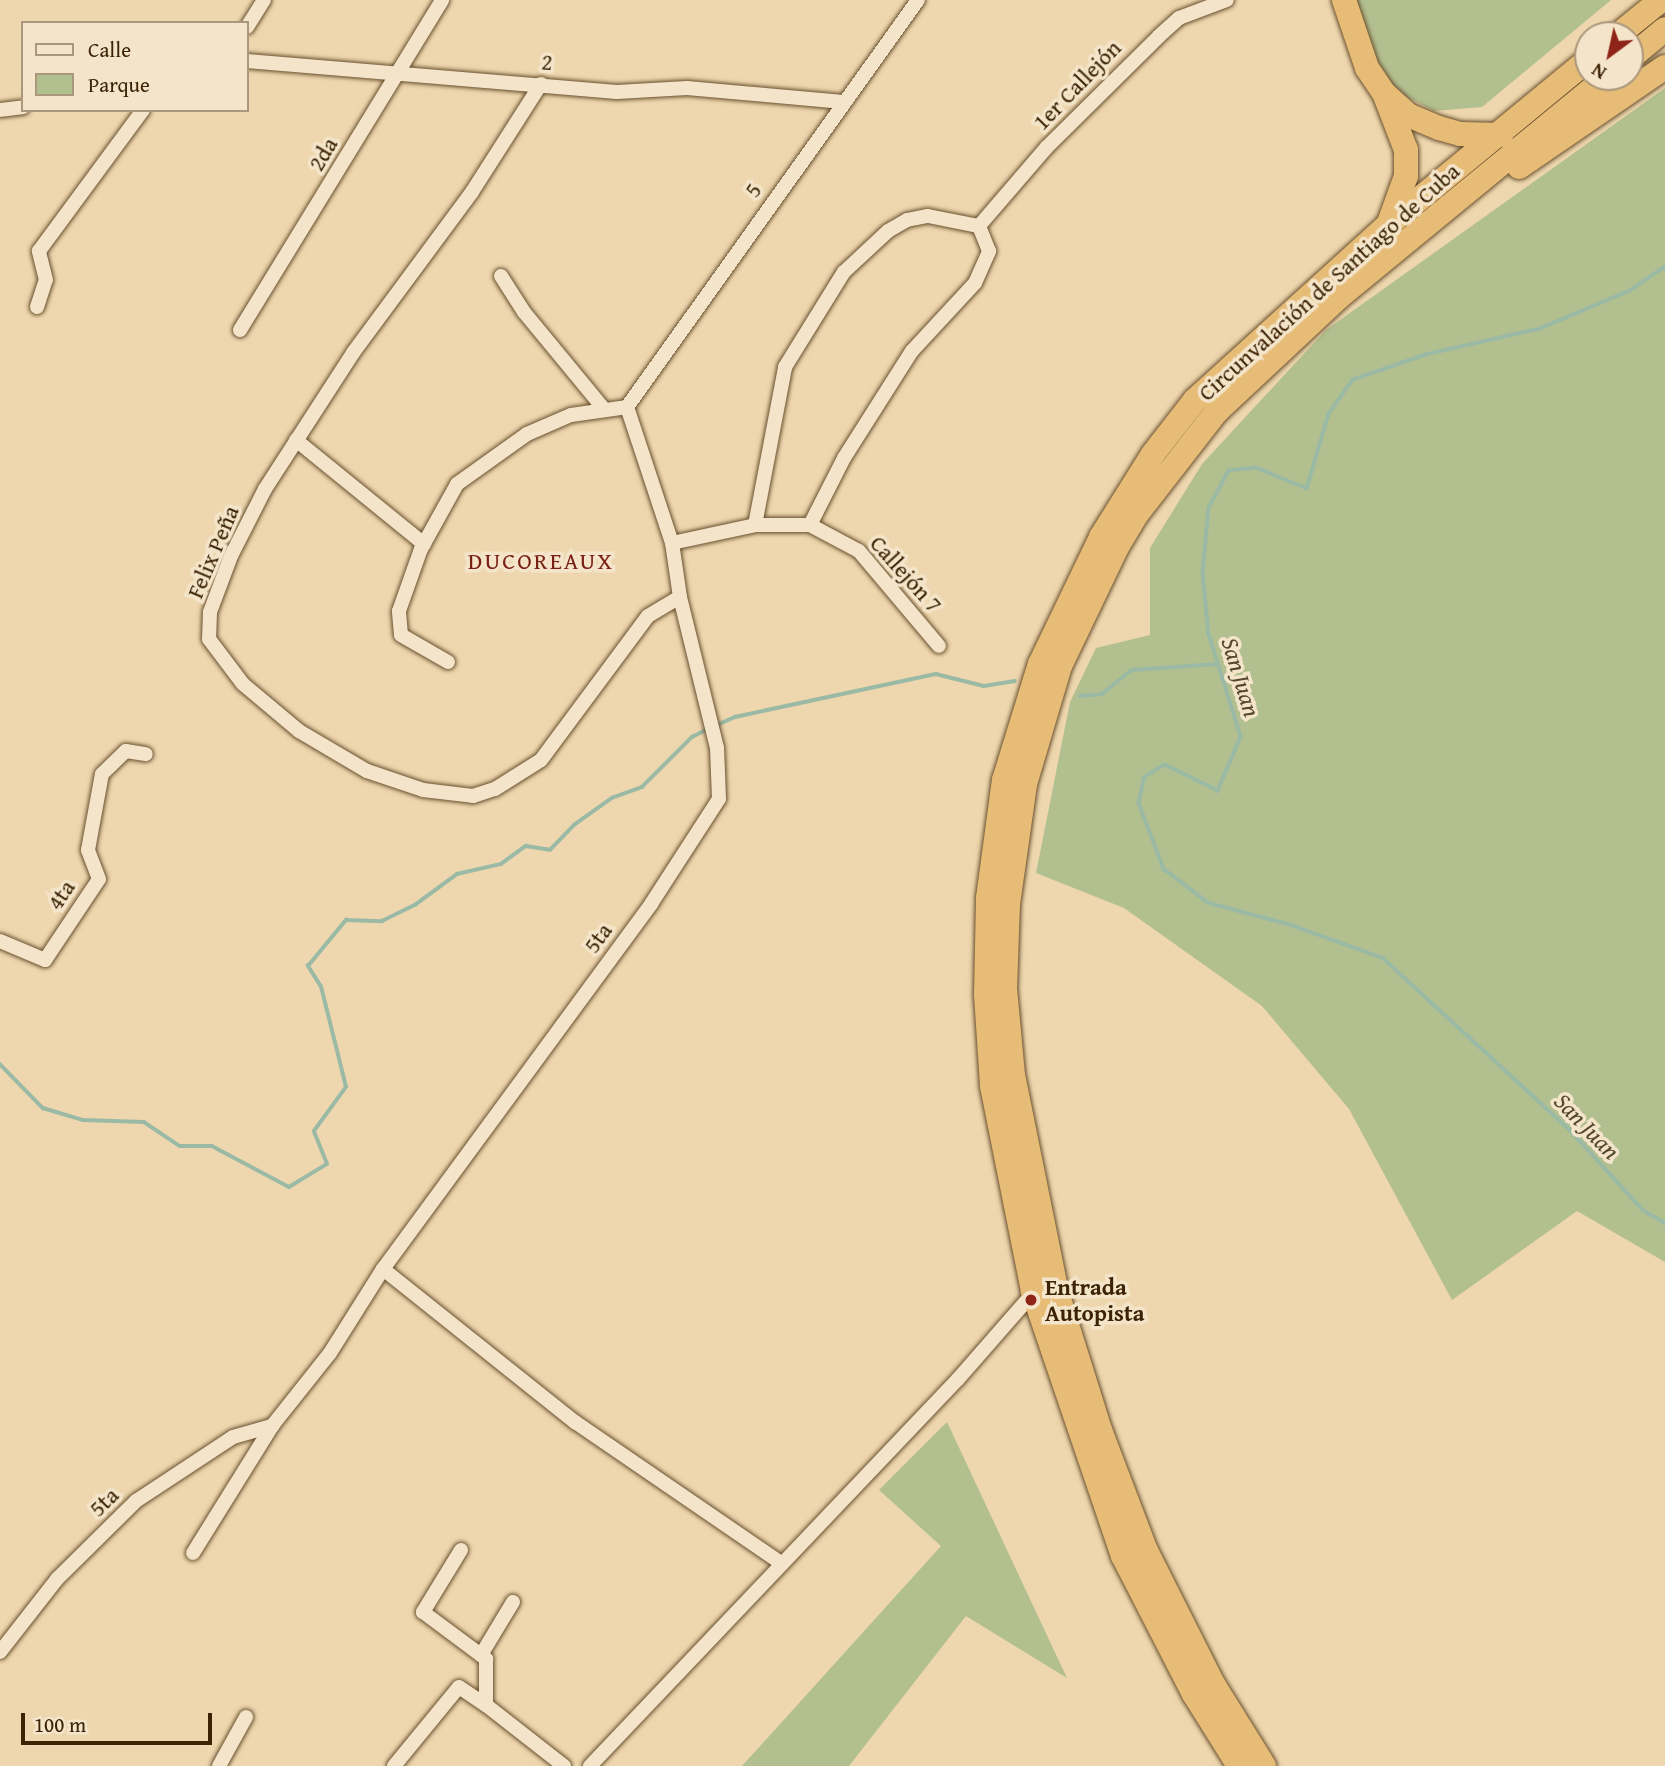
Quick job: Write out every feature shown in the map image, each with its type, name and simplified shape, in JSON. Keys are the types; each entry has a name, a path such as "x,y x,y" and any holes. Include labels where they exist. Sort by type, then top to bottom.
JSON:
{"highway":[{"path":"1344,0 1367,68 1384,93 1401,132 1408,163 1389,224"},
{"path":"1635,21 1661,0"},
{"path":"1644,46 1665,29"},
{"path":"1469,193 1530,162 1665,67"},
{"name":"Circunvalación de Santiago de Cuba","path":"1239,1766 1194,1693 1123,1556 1045,1292 992,1085 986,995 988,898 1004,780 1024,709 1101,537 1161,443 1195,400 1238,357 1389,224 1574,71"},
{"name":"Circunvalación de Santiago de Cuba","path":"1264,1766 1213,1684 1146,1551 1045,1292 1013,1075 1005,989 1015,834 1037,734 1059,666 1137,514 1216,412 1340,296 1591,91"},
{"path":"1384,93 1408,115 1460,134 1495,136 1562,116"},
{"path":"1460,134 1490,129 1521,115"}],"street":[{"path":"248,25 264,0"},
{"name":"2da","path":"240,330 442,0"},
{"name":"5","path":"627,407 918,0"},
{"name":"1er Callejón","path":"979,226 1046,149 1142,51 1179,18 1227,0"},
{"name":"2","path":"248,61 541,83 617,92 687,88 843,102"},
{"name":"Felix Peña","path":"541,83 472,192 353,352 296,440 231,556 210,612 209,639 243,684 299,731 367,771 449,795 472,796 495,789 541,760 648,616 680,597"},
{"path":"0,110 21,107"},
{"path":"37,307 46,280 39,251 142,112"},
{"path":"755,525 785,367 800,337 844,272 877,240 907,220 928,216 979,226 989,251 975,283 912,351 844,458 810,525"},
{"path":"501,276 524,312 604,409"},
{"path":"448,662 401,635 401,601 424,544 457,484 527,434 571,415 627,407"},
{"name":"5ta","path":"193,1553 272,1426 330,1353 383,1269 695,839 719,799 716,748 680,597 672,543 627,407"},
{"path":"296,440 424,544"},
{"name":"Callejón 7","path":"672,543 755,525 810,525 859,551 939,646"},
{"name":"4ta","path":"0,941 45,960 99,879 88,850 102,774 126,751 146,754"},
{"path":"383,1269 575,1422 782,1564"},
{"path":"590,1766 958,1379 1045,1292"},
{"name":"5ta","path":"0,1652 57,1578 136,1501 233,1437 272,1426"},
{"path":"460,1550 423,1612 486,1659 486,1705"},
{"path":"481,1655 513,1602"},
{"path":"394,1766 459,1687 564,1766"},
{"path":"219,1766 246,1717"}],"green space":[{"path":"1354,0 1611,0 1586,21 1574,21 1574,31 1482,107 1434,111 1390,88 1366,51"},
{"path":"1665,88 1665,1262 1577,1211 1452,1300 1349,1109 1262,1006 1124,908 1036,873 1070,702 1096,648 1150,635 1150,548 1202,464 1326,330"},
{"path":"947,1422 1067,1678 966,1616 849,1766 742,1766 941,1546 879,1490"}],"waterway":[{"name":"San Juan","path":"1665,267 1630,291 1540,329 1426,355 1353,380 1329,414 1307,489 1256,468 1229,471 1209,508 1203,574 1209,634 1241,737 1218,791 1165,765 1145,777 1139,803 1164,869 1209,903 1288,924 1383,958 1570,1130 1643,1210 1665,1223"},
{"path":"1080,696 1102,694 1132,670 1218,664"},
{"path":"717,725 735,717 936,674 984,686 1015,681"},
{"path":"0,1064 43,1108 83,1120 144,1122 180,1146 212,1146 289,1187 327,1164 314,1131 346,1087 321,987 308,966 346,920 382,921 415,905 457,874 501,864 526,846 550,850 574,825 612,798 642,787 692,737 710,728"}],"place":[{"name":"Entrada Autopista","path":"1031,1300"}],"district":[{"name":"DUCOREAUX","path":"541,561"}]}
